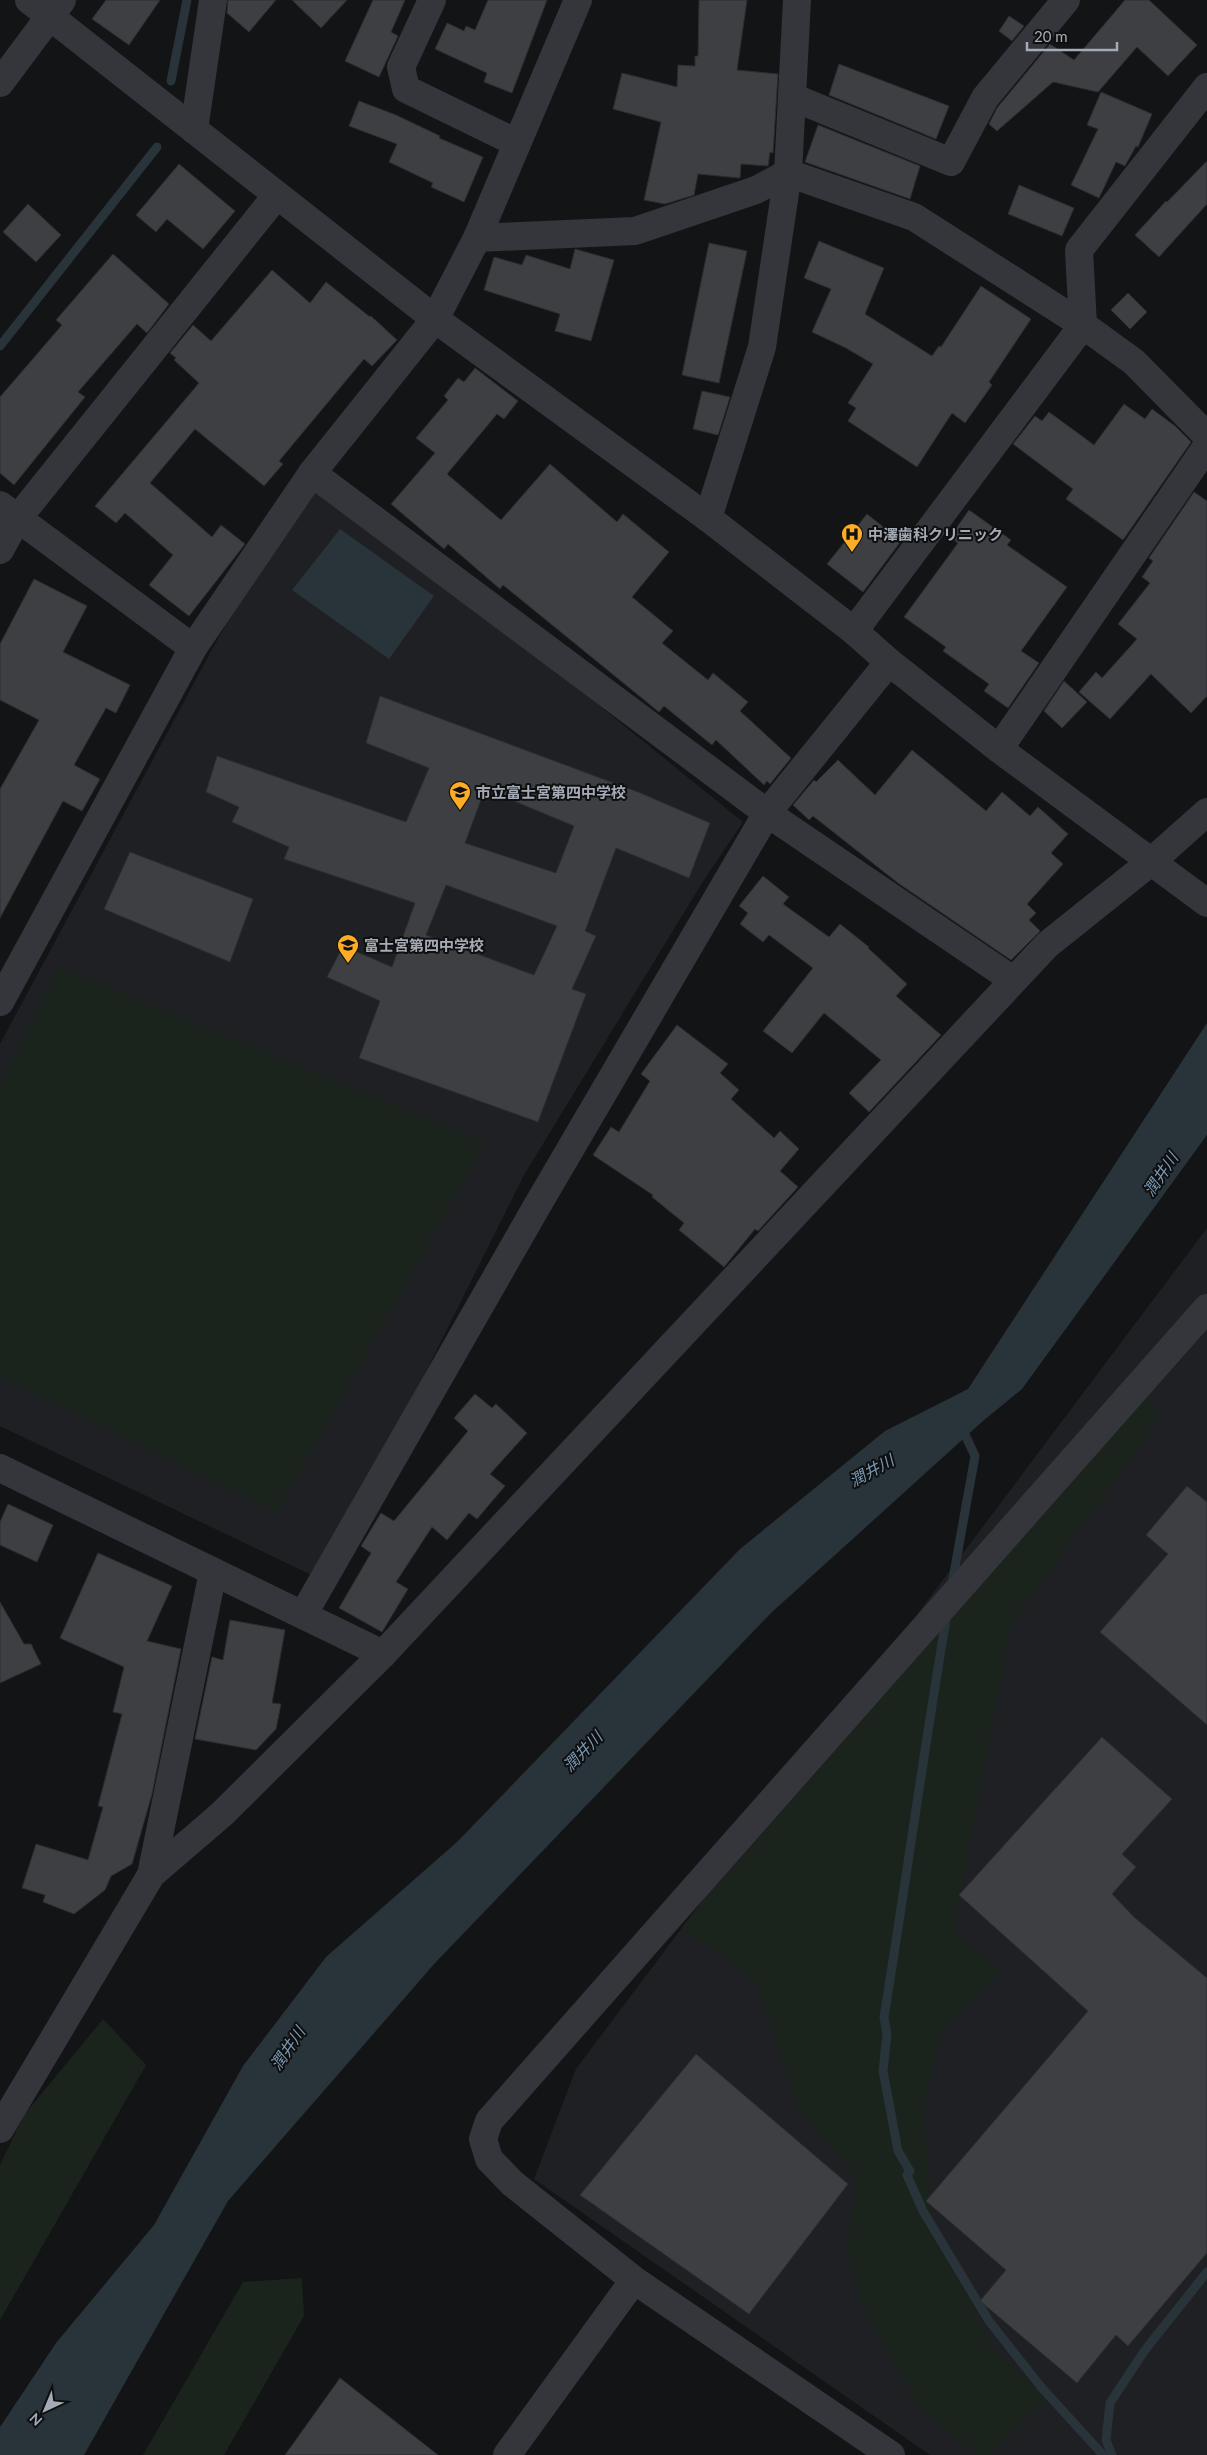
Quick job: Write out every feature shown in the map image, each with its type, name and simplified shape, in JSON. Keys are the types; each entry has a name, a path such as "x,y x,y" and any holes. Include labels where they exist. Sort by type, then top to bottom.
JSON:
{"street":[{"path":"194,130 213,0"},
{"path":"432,0 401,67 406,89 517,143"},
{"path":"0,1002 193,648 312,473 435,319 477,238 578,0"},
{"path":"708,518 762,347 788,173 797,0"},
{"path":"792,97 951,162 985,98 1066,0"},
{"path":"0,83 47,5 194,130 435,319 708,518 854,631 889,662 999,748 1207,903"},
{"path":"854,631 1083,325 1079,250 1207,88"},
{"path":"477,238 635,232 756,190 788,173 914,217 1083,325 1134,362 1207,436"},
{"path":"0,550 9,511 277,195"},
{"path":"999,748 1207,446"},
{"path":"312,473 767,813 1013,980"},
{"path":"9,511 193,648"},
{"path":"303,1615 537,1206 767,813 889,662"},
{"path":"3,2118 151,1875 222,1814 383,1654 1047,945 1152,861 1207,812"},
{"path":"891,2455 634,2280 512,2183 489,2159 483,2139 489,2121 1207,1308"},
{"path":"0,1468 383,1654"},
{"path":"151,1875 213,1572"},
{"path":"507,2455 634,2280"}],"shaded area":[{"name":"富士宮第四中学校","path":"312,473 743,822 702,883 524,1175 322,1580 0,1426 0,1044 215,644"},
{"path":"58,967 485,1142 277,1512 0,1376 0,1087"},
{"path":"1207,1228 1207,2455 930,2455 534,2179 576,2069"},
{"path":"1145,1394 1160,1418 1011,1625 953,1932 1001,1971 939,2033 924,2112 932,2225 994,2351 1050,2397 991,2455 976,2455 920,2408 862,2306 846,2252 857,2179 797,2106 755,1980 681,1928"},
{"path":"103,2019 146,2065 0,2320 0,2165 24,2115"},
{"path":"302,2278 304,2316 224,2455 143,2455 243,2282"}],"water":[{"path":"340,529 434,596 389,659 292,590"},
{"name":"潤井川","path":"1207,1023 1207,1135 1022,1389 983,1421 771,1613 435,1963 228,2201 84,2455 0,2455 0,2427 56,2343 154,2225 243,2066 326,1957 457,1842 740,1549 885,1431 968,1389"}],"building":[{"path":"106,0 160,0 129,45 92,19"},
{"path":"228,0 276,0 249,32 227,13"},
{"path":"292,0 347,0 321,28"},
{"path":"373,0 405,0 391,32 398,36 379,77 345,61"},
{"path":"488,0 547,0 512,93 484,82 487,73 435,49 447,23 464,31 466,26 475,30"},
{"path":"699,0 747,0 737,70 778,74 773,153 770,152 768,166 741,164 740,178 698,174 694,195 665,204 644,200 661,122 613,109 622,73 677,87 678,65 695,66 695,56 698,56"},
{"path":"1125,0 1149,0 1197,45 1168,76 1137,47 1098,92 1053,82 997,131 989,124 997,108 1050,44 1074,60"},
{"path":"1009,16 1024,26 1012,41 999,31"},
{"path":"839,64 949,106 936,139 829,95"},
{"path":"1101,92 1152,114 1138,147 1136,146 1125,166 1116,162 1099,198 1071,185 1098,129 1087,125"},
{"path":"359,101 396,115 440,136 439,138 483,157 464,202 431,187 433,183 389,162 397,144 349,126"},
{"path":"818,125 920,166 910,199 805,162"},
{"path":"1207,161 1207,204 1159,257 1135,235"},
{"path":"179,164 235,211 203,249 167,219 156,232 136,215"},
{"path":"1019,185 1074,208 1062,236 1008,214"},
{"path":"28,204 61,235 36,262 3,232"},
{"path":"819,241 884,268 865,314 932,356 939,346 941,347 981,286 1031,319 989,382 992,385 965,423 952,413 917,467 848,421 856,408 848,403 873,364 846,348 812,332 831,289 804,278"},
{"path":"709,243 747,251 719,383 682,375"},
{"path":"575,249 614,260 591,341 555,331 560,314 484,290 494,257 522,265 526,255 570,269"},
{"path":"113,254 169,304 147,333 137,324 78,392 85,397 14,485 0,473 0,397 62,325 56,320"},
{"path":"272,270 310,303 326,282 371,316 397,340 372,366 364,359 279,461 283,464 264,486 195,429 150,483 212,537 221,525 245,544 189,616 149,585 173,555 125,513 116,523 95,506 199,383 174,360 176,358 170,353 193,325 211,341"},
{"path":"1128,293 1147,312 1130,329 1111,310"},
{"path":"475,368 518,401 504,419 497,414 447,474 501,520 550,464 617,522 623,514 669,552 632,597 673,631 662,643 708,680 713,673 748,702 740,711 791,758 770,784 767,781 764,785 716,740 712,745 664,706 659,712 503,585 500,589 448,544 444,549 391,504 435,453 416,438 448,400 444,396 458,378 464,382"},
{"path":"702,391 730,397 718,435 693,429"},
{"path":"1124,404 1145,419 1152,409 1175,426 1191,442 1123,540 1066,499 1073,489 1013,444 1035,416 1042,421 1049,412 1094,445"},
{"path":"1194,492 1207,501 1207,696 1191,713 1151,674 1110,719 1079,692 1096,672 1102,678 1137,639 1118,624 1150,583 1142,577 1153,561 1149,558"},
{"path":"969,510 1011,540 1007,545 1067,587 1021,651 1039,663 1008,708 984,691 989,684 943,651 946,647 904,617 958,543 950,537"},
{"path":"867,514 901,541 863,592 827,564"},
{"path":"34,579 87,606 63,652 130,685 116,713 106,708 74,765 100,779 82,811 63,801 0,918 0,789 39,720 0,700 0,644"},
{"path":"1064,681 1087,702 1062,728 1044,711"},
{"path":"380,696 638,792 710,823 689,878 616,848 585,931 596,936 572,989 586,994 538,1122 359,1058 380,1001 327,977 343,946 392,967 415,903 284,859 289,847 232,822 239,807 206,792 217,756 406,822 429,768 366,743","holes":["485,789 574,826 556,873 465,843","446,885 557,926 534,975 426,935"]},
{"path":"912,750 986,811 1002,792 1030,816 1038,807 1068,834 1051,853 1063,864 1027,904 1036,913 1029,920 1040,931 1011,960 898,883 813,816 809,820 793,805 814,780 816,782 838,760 875,795"},
{"path":"130,852 253,899 230,962 104,909"},
{"path":"763,876 789,897 783,904 829,937 840,924 869,947 907,984 896,996 941,1035 869,1112 849,1093 881,1060 824,1013 792,1053 763,1031 813,968 769,935 763,942 740,924 748,913 739,906"},
{"path":"677,1025 728,1064 720,1073 739,1090 731,1099 774,1138 780,1131 799,1149 780,1171 798,1187 758,1231 755,1229 724,1267 679,1230 684,1223 652,1197 653,1195 593,1155 611,1127 619,1132 650,1081 641,1074"},
{"path":"475,1394 492,1408 496,1404 527,1433 490,1474 505,1486 477,1519 469,1513 447,1540 432,1527 396,1582 408,1589 382,1632 339,1608 371,1553 361,1546 381,1513 394,1521 468,1431 454,1418"},
{"path":"1187,1486 1207,1502 1207,1725 1100,1632 1168,1554 1146,1535"},
{"path":"8,1504 53,1525 37,1562 0,1545 0,1522"},
{"path":"98,1553 172,1586 147,1641 181,1649 152,1794 132,1864 111,1876 105,1890 74,1914 43,1902 45,1895 22,1888 36,1844 88,1860 103,1807 98,1806 122,1714 113,1712 124,1667 60,1638"},
{"path":"0,1602 24,1644 31,1644 41,1664 0,1683"},
{"path":"230,1620 285,1630 272,1703 281,1704 276,1729 256,1750 195,1739 212,1657 223,1660"},
{"path":"1102,1737 1172,1799 1122,1854 1136,1867 1112,1894 1134,1917 1207,1978 1207,2253 1128,2346 1116,2335 1077,2383 980,2301 1006,2270 926,2201 1088,2011 959,1895"},
{"path":"696,2054 848,2184 749,2314 580,2195"},
{"path":"340,2378 438,2455 285,2455"}],"waterway":[{"path":"171,81 187,0"},
{"path":"0,346 157,147"},
{"path":"952,1584 975,1456 961,1426"},
{"path":"947,1614 884,2017 887,2034 883,2071 898,2151 910,2171 907,2175 923,2211 989,2321 1042,2388 1103,2455"},
{"path":"1112,2455 1106,2440 1110,2403 1145,2350 1207,2272"}],"place":[{"name":"中澤歯科クリニック","path":"852,553"},
{"name":"市立富士宮第四中学校","path":"460,811"},
{"name":"富士宮第四中学校","path":"348,964"}]}
